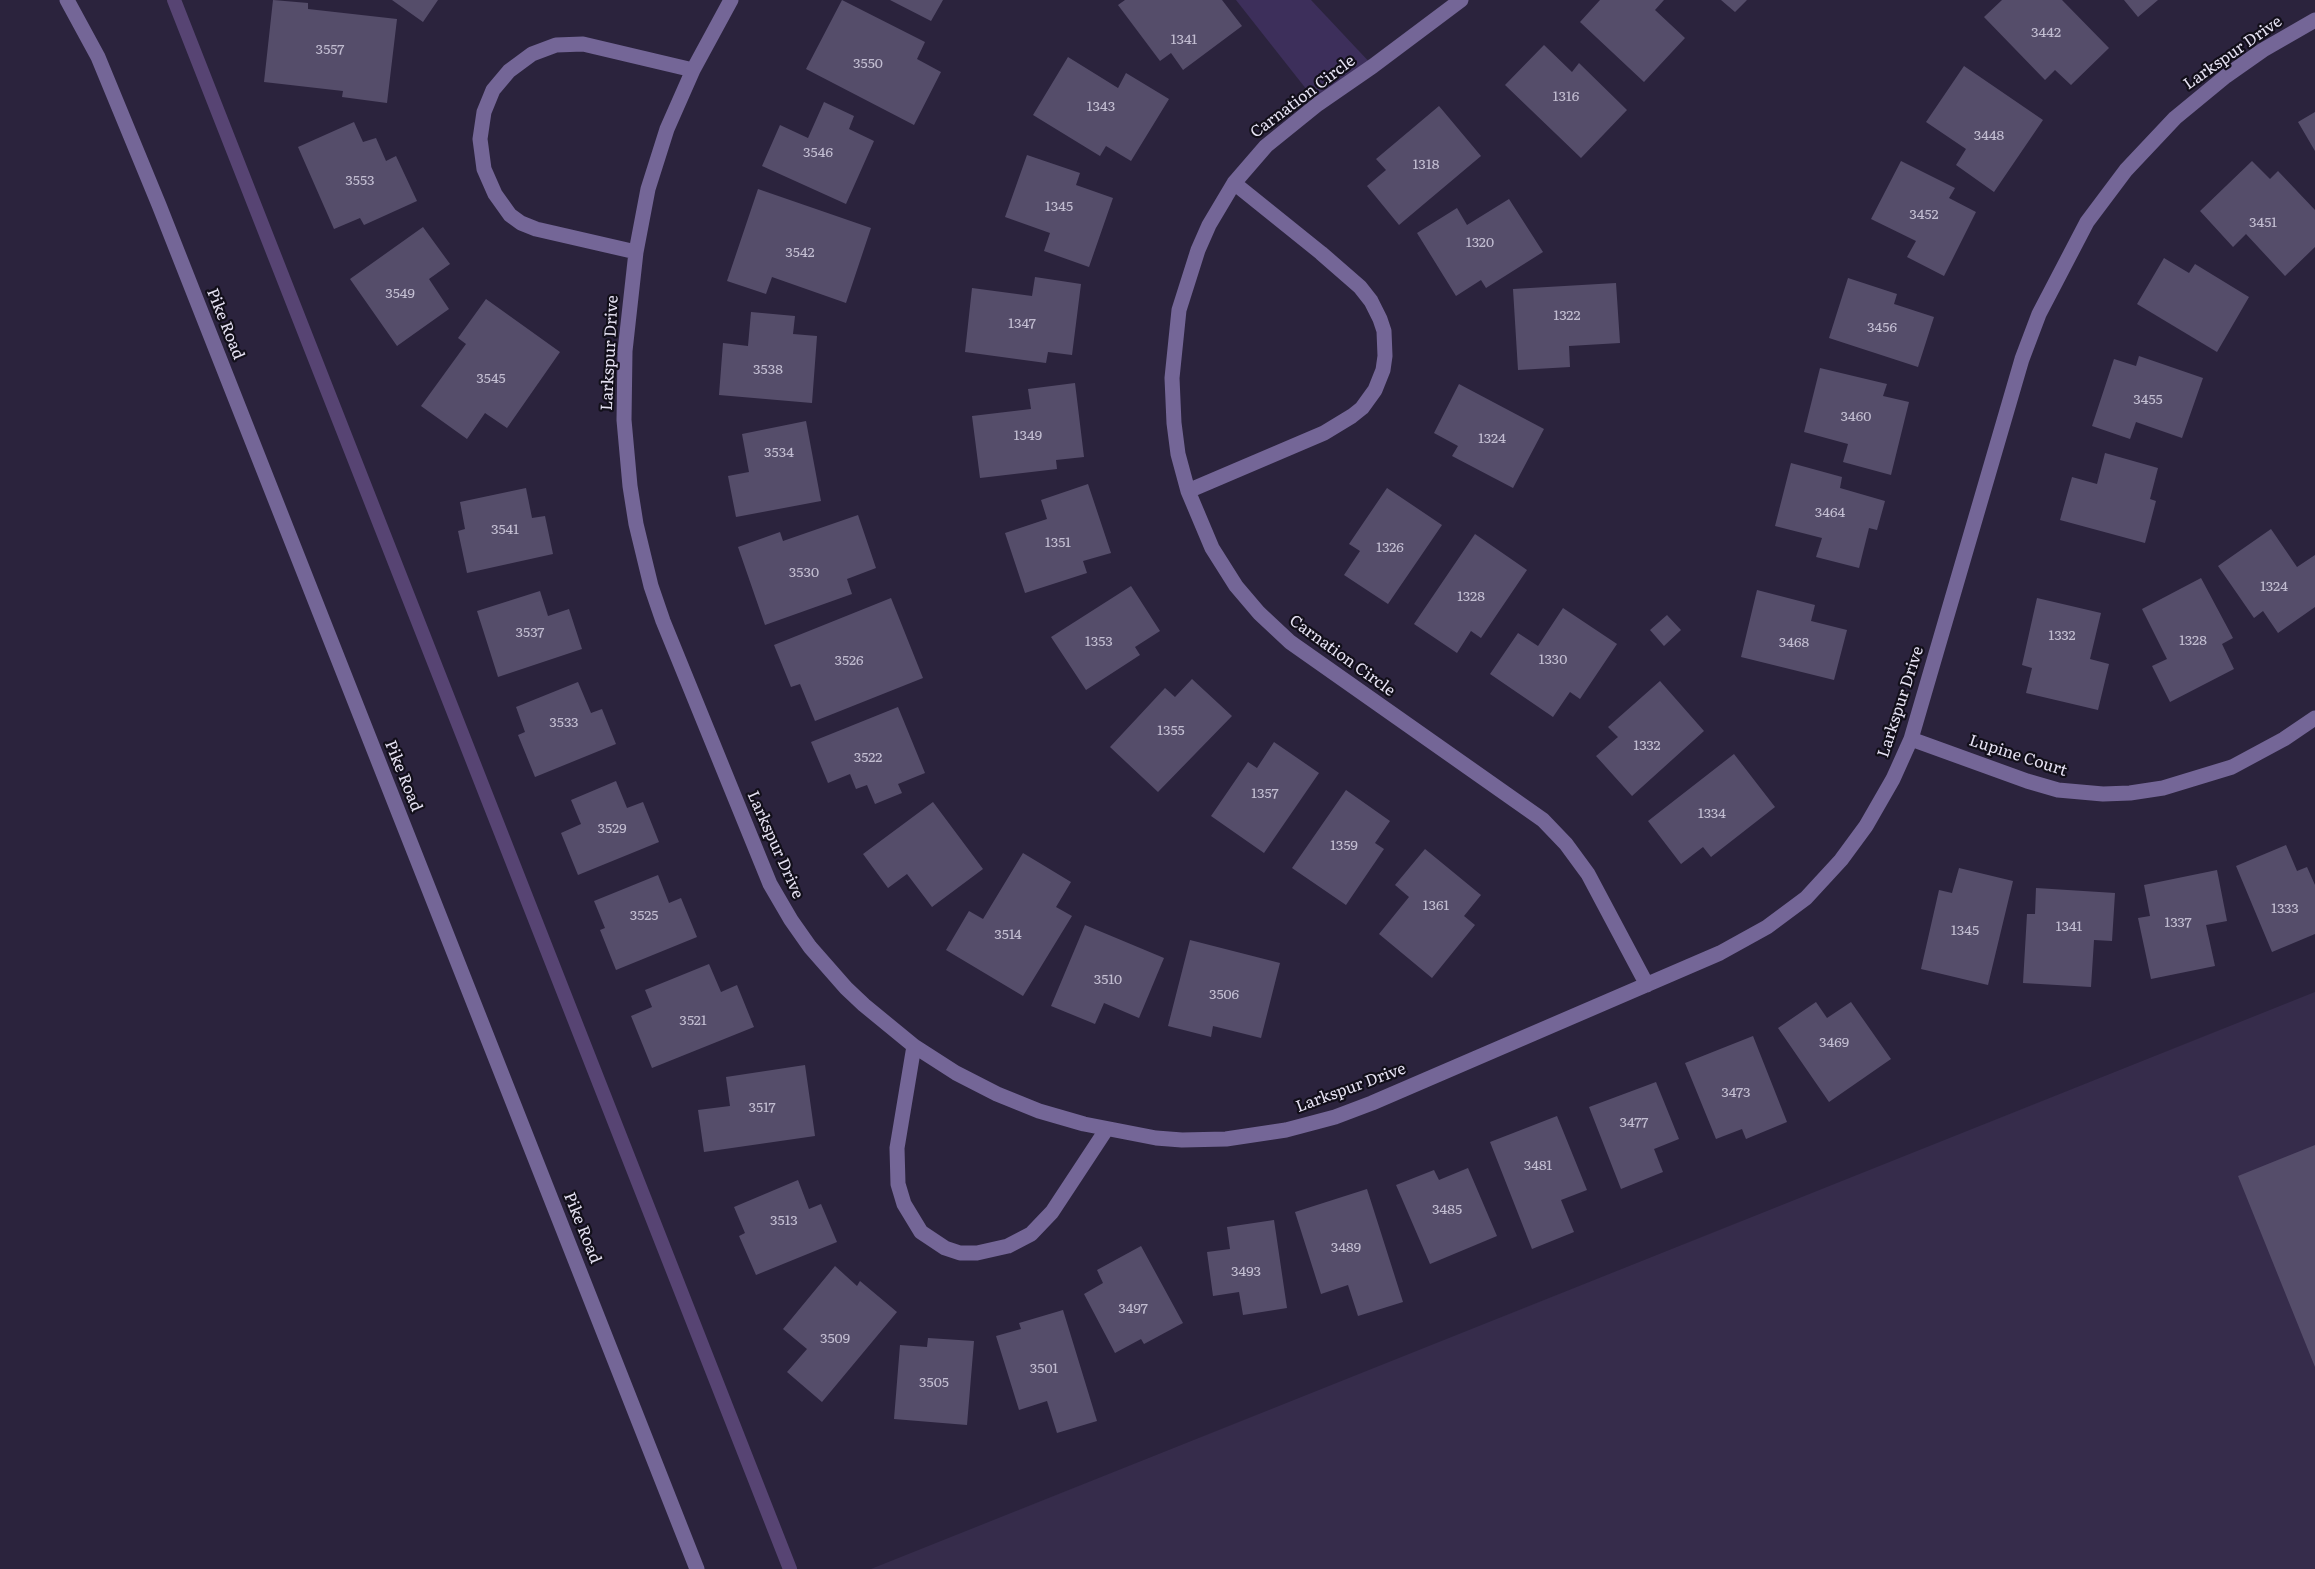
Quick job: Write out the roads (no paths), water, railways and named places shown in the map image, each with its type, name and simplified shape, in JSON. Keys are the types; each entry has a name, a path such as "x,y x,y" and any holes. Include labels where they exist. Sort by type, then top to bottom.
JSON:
{"street":[{"name":"Pike Road","path":"67,0 98,57 159,205 697,1569"},
{"name":"Larkspur Drive","path":"731,0 693,70 667,129 648,189 636,252 625,351 624,420 633,507 656,604 754,848 781,904 810,947 846,988 914,1046 956,1073 997,1094 1039,1111 1106,1130 1156,1138 1226,1139 1310,1125 1372,1103 1737,944 1767,927 1806,898 1841,860 1866,826 1893,779 1911,739 2022,359 2039,314 2078,238 2126,170 2148,144 2175,118 2226,76 2263,50 2315,20"},
{"name":"Carnation Circle","path":"1461,0 1318,104 1266,146 1234,183 1202,242 1179,310 1174,343 1172,404 1178,454 1188,491 1219,561 1244,596 1275,630 1543,820 1566,844 1598,889 1647,985"},
{"path":"636,252 544,231 515,220 500,202 484,168 480,139 484,112 493,90 519,62 538,51 562,44 583,44 693,70"},
{"path":"1188,491 1324,433 1352,416 1362,408 1375,390 1383,370 1384,331 1371,301 1360,287 1234,183"},
{"name":"Lupine Court","path":"1911,739 2009,775 2058,790 2103,794 2130,793 2181,783 2232,767 2284,739 2315,718"},
{"path":"914,1046 897,1148 898,1184 904,1204 921,1232 945,1248 977,1253 1008,1246 1031,1234 1058,1204 1106,1130"}],"waterway":[{"path":"174,0 790,1569"}]}
